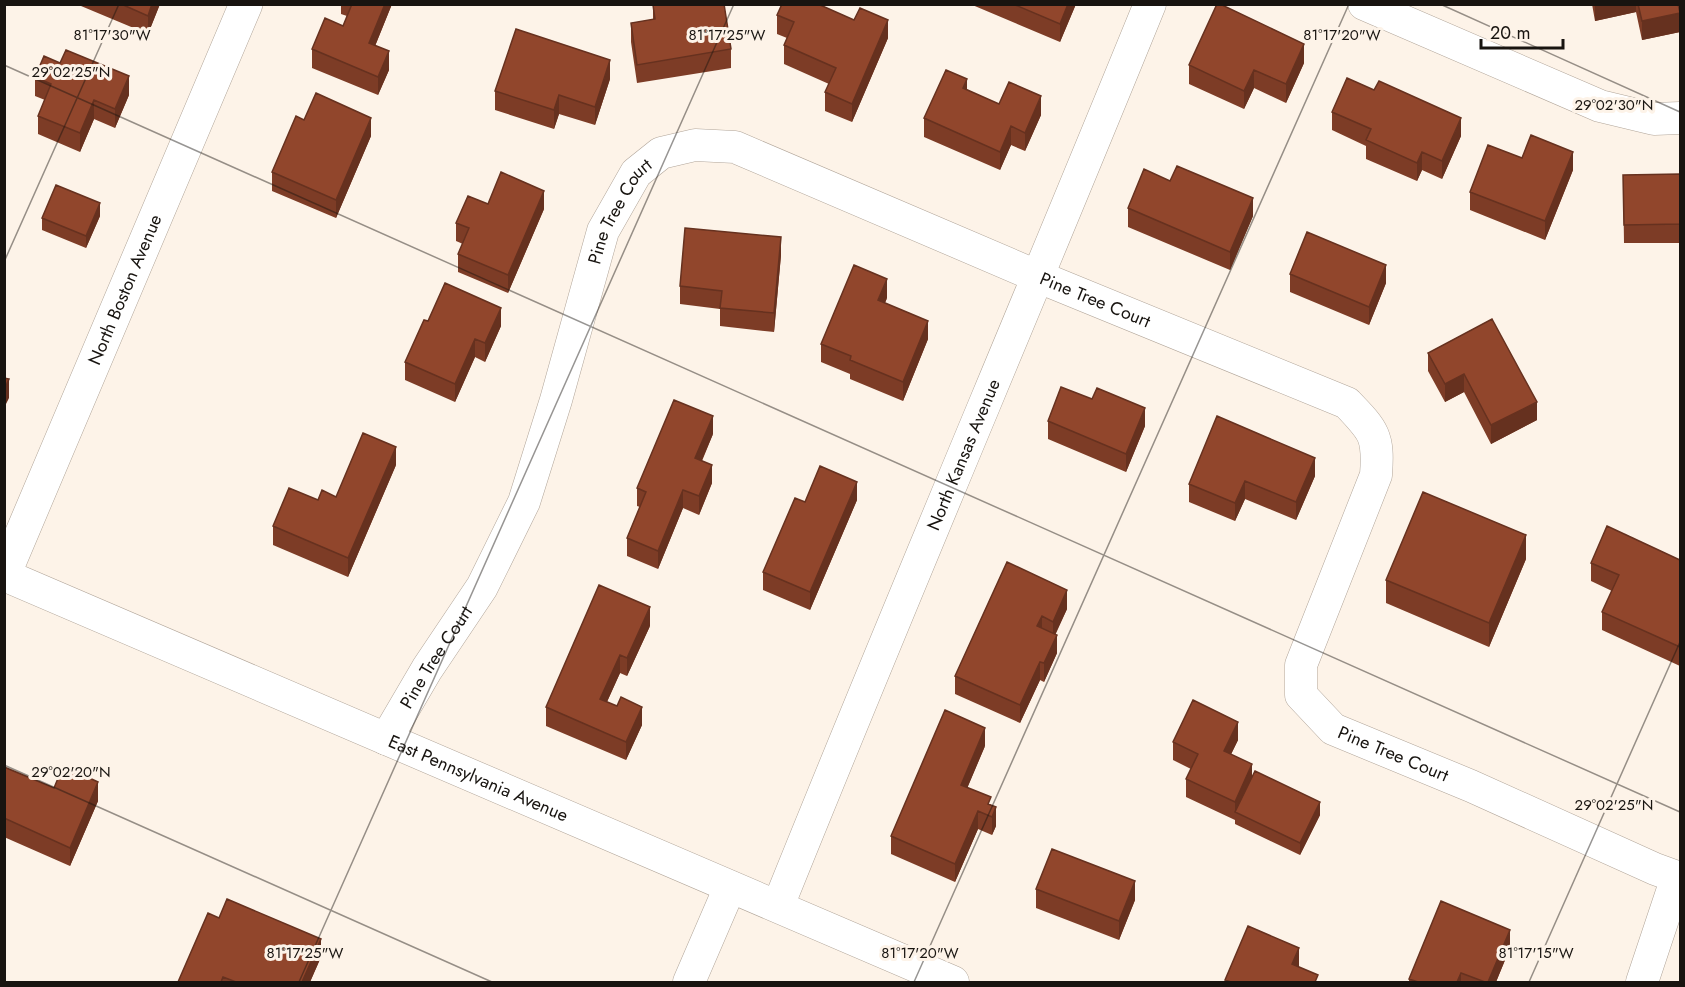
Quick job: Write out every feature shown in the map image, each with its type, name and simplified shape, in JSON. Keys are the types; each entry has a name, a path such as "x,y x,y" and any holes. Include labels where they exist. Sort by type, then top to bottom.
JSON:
{"street":[{"name":"North Boston Avenue","path":"4,575 246,4"},
{"name":"North Kansas Avenue","path":"777,906 1150,4"},
{"path":"1364,4 1600,106 1654,119 1680,118"},
{"name":"Pine Tree Court","path":"386,739 427,669 482,587 524,502 559,389 603,231 636,173 661,153 695,145 735,147 1039,277 1347,403 1371,427 1378,449 1376,475 1301,665 1301,695 1333,729 1472,786 1655,869 1679,876 1642,982"},
{"name":"East Pennsylvania Avenue","path":"4,575 953,982"},
{"path":"689,982 730,887"}],"building":[{"path":"121,4 152,4 148,16"},
{"path":"352,4 385,4 369,43 389,51 378,77 312,49 325,18 343,26"},
{"path":"724,4 731,49 637,65 631,23 655,19 653,5"},
{"path":"782,4 818,4 854,20 860,8 888,20 852,104 825,92 836,68 784,45 794,22 777,15"},
{"path":"1013,4 1068,4 1060,24"},
{"path":"1217,4 1304,44 1286,84 1254,70 1244,91 1189,65"},
{"path":"1638,4 1678,4 1680,13 1642,21"},
{"path":"516,29 610,60 595,107 559,95 554,110 495,91"},
{"path":"66,50 129,76 115,109 94,100 80,133 38,116 51,84 35,77 44,56 60,63"},
{"path":"946,70 967,79 963,88 999,104 1009,82 1041,96 1025,133 1011,126 1000,152 924,118"},
{"path":"1347,78 1374,90 1379,81 1461,118 1442,161 1422,152 1417,163 1366,140 1371,129 1332,112"},
{"path":"316,93 371,118 336,200 272,172 296,116 304,120"},
{"path":"1531,135 1573,152 1545,221 1470,192 1488,145 1522,158"},
{"path":"1177,166 1253,198 1230,252 1128,208 1144,169 1170,181"},
{"path":"501,172 544,191 508,275 458,254 469,228 456,223 468,196 488,204"},
{"path":"1680,174 1680,224 1624,225 1623,175"},
{"path":"56,185 100,203 86,236 42,218"},
{"path":"685,228 781,237 774,313 720,308 722,291 680,286"},
{"path":"1307,232 1386,265 1369,307 1290,274"},
{"path":"854,265 887,279 878,300 928,321 903,382 850,360 851,356 821,344"},
{"path":"445,283 501,308 485,343 475,339 455,384 405,362 424,320 428,321"},
{"path":"1492,319 1537,402 1491,425 1464,374 1445,384 1428,353"},
{"path":"4,378 9,379 4,390"},
{"path":"1061,387 1092,399 1097,388 1145,408 1126,454 1048,421"},
{"path":"674,400 713,416 695,458 712,465 699,496 683,490 658,551 627,538 646,492 637,488"},
{"path":"1217,416 1315,458 1296,502 1245,481 1235,503 1189,484"},
{"path":"363,433 396,447 348,558 273,526 289,488 318,500 322,490 336,497"},
{"path":"820,466 857,482 810,592 763,572 795,498 805,502"},
{"path":"1423,492 1526,535 1489,623 1386,580"},
{"path":"1607,526 1680,560 1680,647 1602,612 1619,575 1591,563"},
{"path":"1007,562 1067,590 1053,622 1042,616 1037,626 1057,635 1044,663 1040,662 1020,705 955,676"},
{"path":"599,585 650,607 627,658 620,655 600,699 617,706 621,697 642,707 626,742 546,707"},
{"path":"1193,700 1238,722 1224,751 1252,764 1235,802 1186,779 1198,754 1173,742"},
{"path":"945,710 985,728 961,785 991,797 988,804 996,807 992,817 978,811 955,864 891,836"},
{"path":"63,766 98,782 70,848 4,818 4,767 54,788"},
{"path":"1255,771 1320,802 1300,843 1235,812"},
{"path":"1052,849 1135,881 1119,921 1036,889"},
{"path":"227,899 321,939 302,982 236,982 223,977 221,982 178,982 208,913 219,918"},
{"path":"1441,901 1510,930 1488,982 1461,973 1457,982 1418,982 1409,979"},
{"path":"1248,926 1299,948 1292,964 1318,975 1315,982 1231,982 1225,980"}]}
